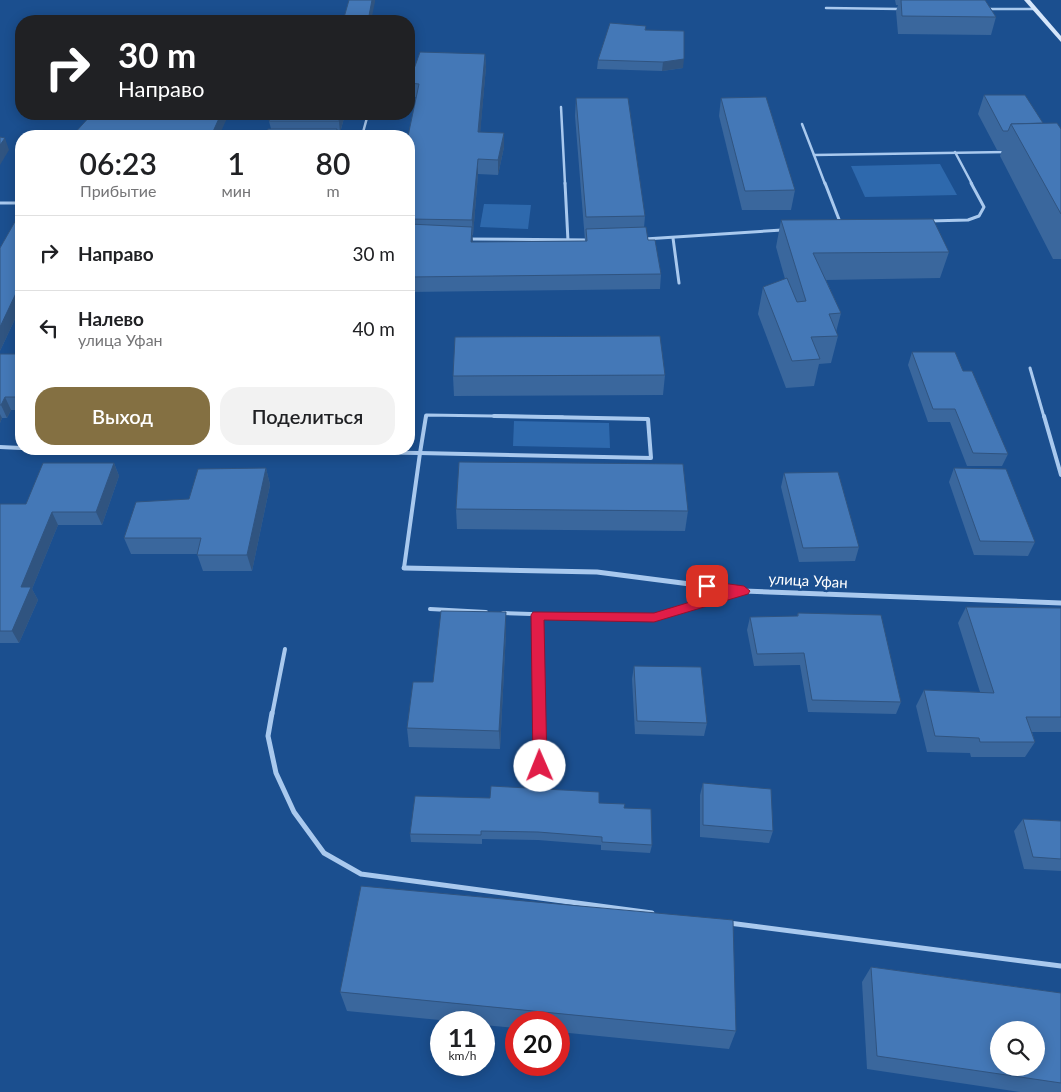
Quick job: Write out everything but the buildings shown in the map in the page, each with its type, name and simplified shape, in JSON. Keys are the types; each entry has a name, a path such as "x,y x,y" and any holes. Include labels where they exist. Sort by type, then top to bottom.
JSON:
{"main road":[{"path":"1027,0 1061,40"}],"street":[{"name":"улица Уфан","path":"404,568 597,572 744,591 1061,603"}],"lane":[{"path":"826,8 904,9"},
{"path":"982,9 1035,9"},
{"path":"560,107 568,241"},
{"path":"802,124 841,224 831,225"},
{"path":"919,221 968,220 979,216 984,207 955,152"},
{"path":"814,154 1013,152"},
{"path":"0,203 15,203"},
{"path":"644,238 672,238 783,230"},
{"path":"672,238 679,283"},
{"path":"459,239 597,240"},
{"path":"1030,368 1061,475"},
{"path":"404,568 420,453 426,415 648,419 651,458 430,453 420,453 415,453"},
{"path":"0,447 15,448"},
{"path":"498,613 654,618 744,591"},
{"path":"430,609 488,612"},
{"path":"538,615 540,766"},
{"path":"285,649 268,736 276,773 294,812 324,853 361,874 657,913"},
{"path":"726,922 1061,966"}],"shaded area":[{"path":"940,164 957,195 865,197 851,166"},
{"path":"484,204 531,205 528,229 480,227"},
{"path":"514,421 609,423 610,448 513,446"}],"route":[{"path":"540,766 538,615 654,618 744,591 707,586"}]}
